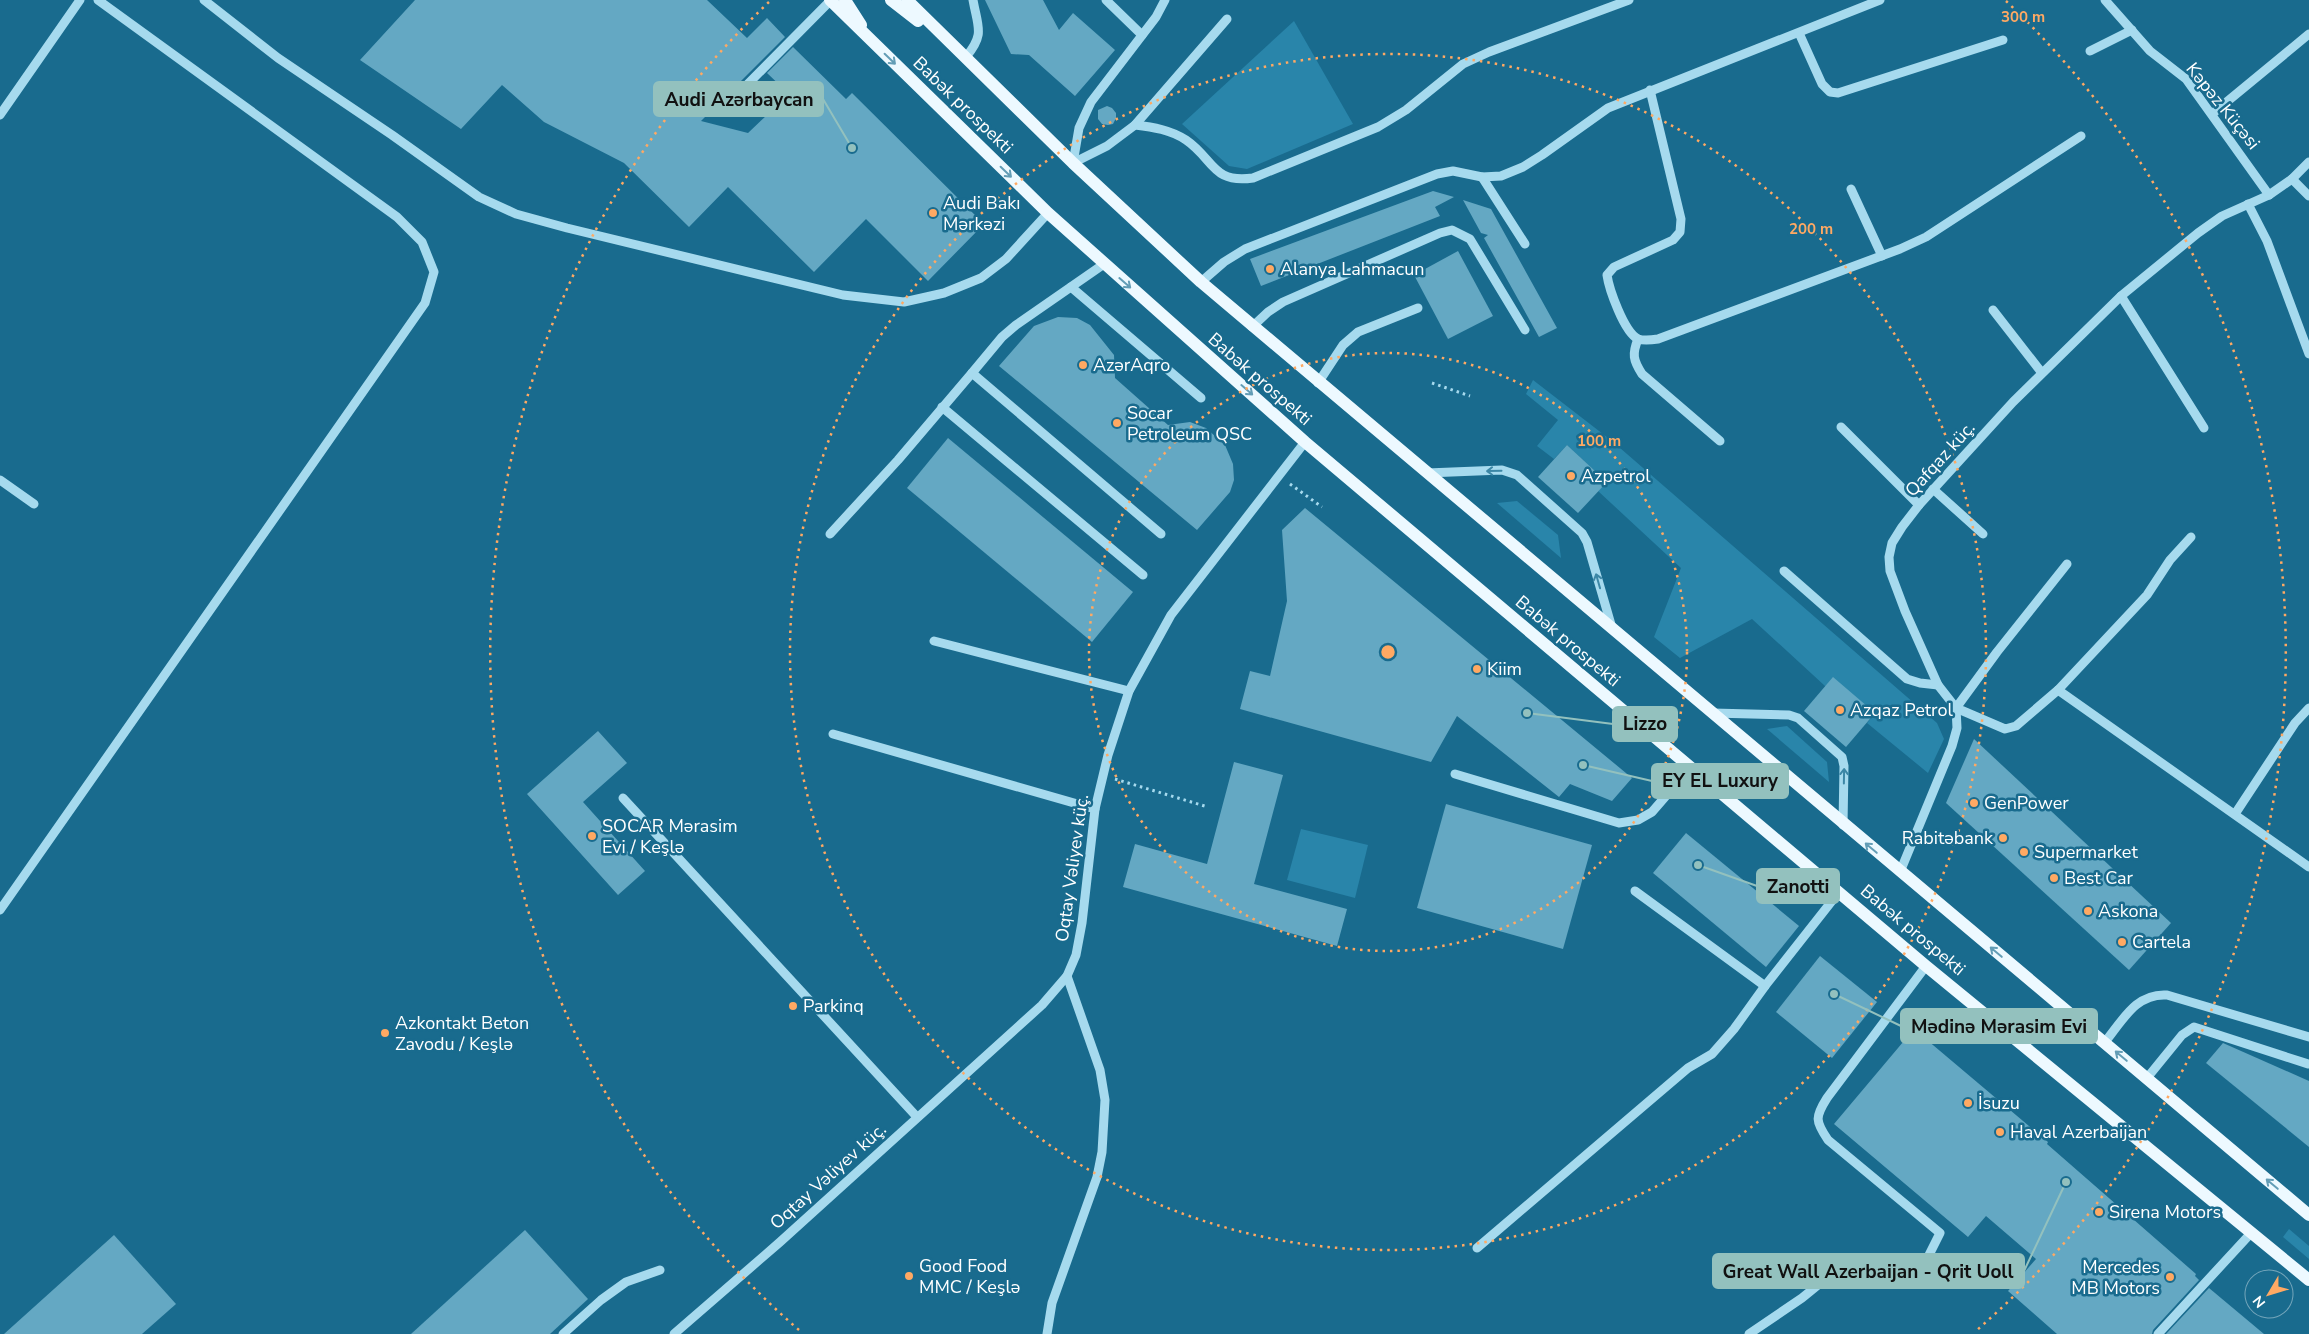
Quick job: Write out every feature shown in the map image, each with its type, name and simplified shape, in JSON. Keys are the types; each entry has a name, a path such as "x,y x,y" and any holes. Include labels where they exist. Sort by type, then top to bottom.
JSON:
{"main road":[{"name":"Babək prospekti","path":"830,0 1048,213 1305,442 1926,966 2309,1280"},
{"path":"845,0 868,38"},
{"path":"892,0 966,57"},
{"name":"Babək prospekti","path":"907,0 1073,163 1200,282 1843,825 2105,1042 2309,1215"}],"street":[{"path":"0,115 80,0"},
{"path":"0,910 425,303 434,272 422,242 397,217 98,0"},
{"path":"204,0 278,58 480,197 516,214 567,228 843,296 904,302 944,293 981,278 1006,259 1048,213"},
{"path":"737,95 830,0"},
{"path":"966,57 977,43 979,35 973,0"},
{"path":"1106,0 1142,35"},
{"path":"1073,163 1079,128 1091,102 1166,0"},
{"path":"1135,125 1160,128 1187,140 1221,174 1236,180 1253,178 1378,127 1406,110 1464,64 1472,60 1629,0"},
{"path":"1200,282 1224,262 1245,250 1437,174 1453,171 1482,177 1501,176 1523,167 1608,108 1880,0"},
{"name":"Kəpəz Küçəsi","path":"2105,0 2160,60 2186,79 2269,195"},
{"path":"1073,163 1107,146 1135,125 1227,19"},
{"path":"2090,50 2132,30"},
{"path":"1800,33 1822,84 1830,92 1838,93 2003,40"},
{"path":"2212,114 2309,34"},
{"path":"1650,90 1681,219 1680,232 1673,240 1614,267 1608,275 1609,288 1617,306 1630,332 1638,339 1658,339 1882,256 1926,237 2081,136"},
{"name":"Qafqaz küç.","path":"1956,708 1938,685 1905,611 1889,564 1892,543 1933,489 2042,373 2122,296 2198,233 2222,216 2269,195 2292,179 2309,162"},
{"path":"1482,177 1525,244"},
{"path":"2292,179 2309,196"},
{"path":"1851,189 1882,256"},
{"path":"2248,204 2267,241 2309,354"},
{"path":"1252,326 1283,302 1440,232 1452,230 1470,239 1525,330"},
{"path":"830,534 898,460 1009,331 1104,264"},
{"path":"1071,287 1201,398"},
{"path":"2122,296 2204,428"},
{"path":"1318,383 1349,338 1358,332 1418,308"},
{"path":"1993,310 2042,373"},
{"path":"1638,339 1633,352 1634,362 1642,374 1720,442"},
{"path":"972,373 1161,534"},
{"path":"942,407 1143,575"},
{"path":"1842,427 1919,505"},
{"name":"Oqtay Vəliyev küç.","path":"674,1334 1042,1005 1067,976 1076,955 1082,923 1094,809 1102,776 1129,691 1171,615 1305,442"},
{"path":"1426,473 1502,470 1517,475 1582,532 1587,542 1612,628"},
{"path":"0,480 34,504"},
{"path":"1933,489 1983,534"},
{"path":"1956,708 2005,728 2016,726 2058,690 2146,595 2170,560 2191,537"},
{"path":"1900,872 1952,746 1957,728 1956,708 1997,652 2067,564"},
{"path":"1784,571 1907,679 1938,685"},
{"path":"934,641 1129,691"},
{"path":"2058,690 2309,867"},
{"path":"2235,814 2295,723 2309,708"},
{"path":"1712,713 1789,715 1798,718 1842,757 1844,766 1843,825"},
{"path":"833,734 1094,809"},
{"path":"1455,774 1619,823 1638,820 1652,812 1691,767"},
{"path":"623,798 917,1118"},
{"path":"1636,891 1765,986"},
{"path":"1477,1248 1688,1068 1712,1054 1734,1029 1765,986 1840,892"},
{"path":"1749,1334 1802,1298 1845,1263 1884,1262 1911,1275 1928,1258 1940,1232 1828,1140 1818,1126 1817,1114 1926,966"},
{"path":"1048,1334 1052,1303 1097,1177 1102,1152 1105,1100 1100,1070 1067,976"},
{"path":"2105,1042 2140,1001 2153,994 2167,995 2309,1037"},
{"path":"2147,1078 2182,1035 2194,1027 2308,1064"},
{"path":"2158,1334 2252,1232"},
{"path":"563,1334 601,1300 626,1282 660,1270"}],"path":[{"path":"1432,383 1470,396"},
{"path":"1290,484 1322,507"},
{"path":"1102,776 1208,807"}],"shaded area":[{"path":"1294,21 1353,124 1247,169 1229,166 1182,124"},
{"path":"1533,380 1612,441 1937,723 1944,739 1928,773 1867,723 1875,713 1825,686 1752,619 1680,658 1654,637 1681,568 1598,491 1607,482 1567,445 1554,459 1537,446 1558,420 1526,394"},
{"path":"1517,501 1558,535 1561,558 1497,503"},
{"path":"1787,726 1827,762 1829,782 1767,729"},
{"path":"1301,829 1368,845 1355,898 1287,880"},
{"path":"2289,1229 2309,1246 2309,1259 2283,1237"}],"building":[{"path":"415,0 707,0 747,38 767,18 785,37 701,121 748,133 789,94 767,73 793,47 846,99 852,93 984,224 928,281 866,219 814,272 728,187 689,227 624,163 544,122 502,85 461,129 360,60"},
{"path":"985,0 1043,0 1059,30 1073,13 1115,50 1075,96 1029,55 1011,54"},
{"path":"1107,106 1116,113 1113,124 1108,125 1102,124 1098,119 1098,110"},
{"path":"1433,191 1454,197 1435,207 1440,216 1261,286 1250,259"},
{"path":"1463,200 1491,209 1557,328 1539,337 1484,238 1488,235 1481,233"},
{"path":"1458,251 1493,316 1448,339 1414,275"},
{"name":"Socar Petroleum QSC","path":"1058,317 1077,318 1090,325 1114,355 1115,378 1168,425 1190,422 1206,428 1225,445 1233,464 1234,480 1230,492 1197,530 999,366 1034,326"},
{"path":"948,438 1133,592 1092,642 907,488"},
{"path":"1567,445 1607,482 1578,513 1538,477"},
{"path":"1305,508 1632,778 1612,801 1570,784 1559,797 1457,716 1431,762 1240,709 1250,671 1270,676 1287,601 1282,530"},
{"path":"1833,677 1875,713 1846,747 1804,711"},
{"path":"598,731 627,763 583,802 645,871 618,895 527,794"},
{"path":"1974,739 2171,923 2129,970 1946,803"},
{"path":"1234,762 1283,775 1254,884 1347,909 1337,946 1123,887 1135,844 1207,864"},
{"path":"1446,804 1592,845 1563,949 1417,908"},
{"path":"1686,833 1799,926 1766,967 1653,873"},
{"path":"1820,956 1877,1002 1832,1058 1776,1012"},
{"path":"1914,1029 2048,1142 2047,1144 2196,1274 2195,1276 2199,1280 2153,1330 2152,1334 2057,1334 2008,1291 2036,1259 1986,1216 1968,1237 1834,1124"},
{"path":"2223,1043 2309,1081 2309,1147 2206,1063"},
{"path":"525,1230 588,1299 550,1334 411,1334"},
{"path":"114,1235 176,1304 142,1334 4,1334"},
{"path":"2209,1288 2264,1334 2166,1334"}],"place":[{"name":"Audi Azərbaycan","path":"852,148"},
{"name":"Audi Bakı Mərkəzi","path":"933,213"},
{"name":"Alanya Lahmacun","path":"1270,269"},
{"name":"AzərAqro","path":"1083,365"},
{"name":"Socar Petroleum QSC","path":"1117,423"},
{"name":"Azpetrol","path":"1571,476"},
{"name":"Kiim","path":"1477,669"},
{"name":"Azqaz Petrol","path":"1840,710"},
{"name":"Lizzo","path":"1527,713"},
{"name":"EY EL Luxury","path":"1583,765"},
{"name":"GenPower","path":"1974,803"},
{"name":"SOCAR Mərasim Evi / Keşlə","path":"592,836"},
{"name":"Rabitəbank","path":"2003,838"},
{"name":"Supermarket","path":"2024,852"},
{"name":"Zanotti","path":"1698,865"},
{"name":"Best Car","path":"2054,878"},
{"name":"Askona","path":"2088,911"},
{"name":"Cartela","path":"2122,942"},
{"name":"Mədinə Mərasim Evi","path":"1834,994"},
{"name":"Parkinq","path":"793,1006"},
{"name":"Azkontakt Beton Zavodu / Keşlə","path":"385,1033"},
{"name":"İsuzu","path":"1968,1103"},
{"name":"Haval Azerbaijan","path":"2000,1132"},
{"name":"Great Wall Azerbaijan - Qrit Uoll","path":"2066,1182"},
{"name":"Sirena Motors","path":"2099,1212"},
{"name":"Good Food MMC / Keşlə","path":"909,1276"},
{"name":"Mercedes MB Motors","path":"2170,1277"}]}
